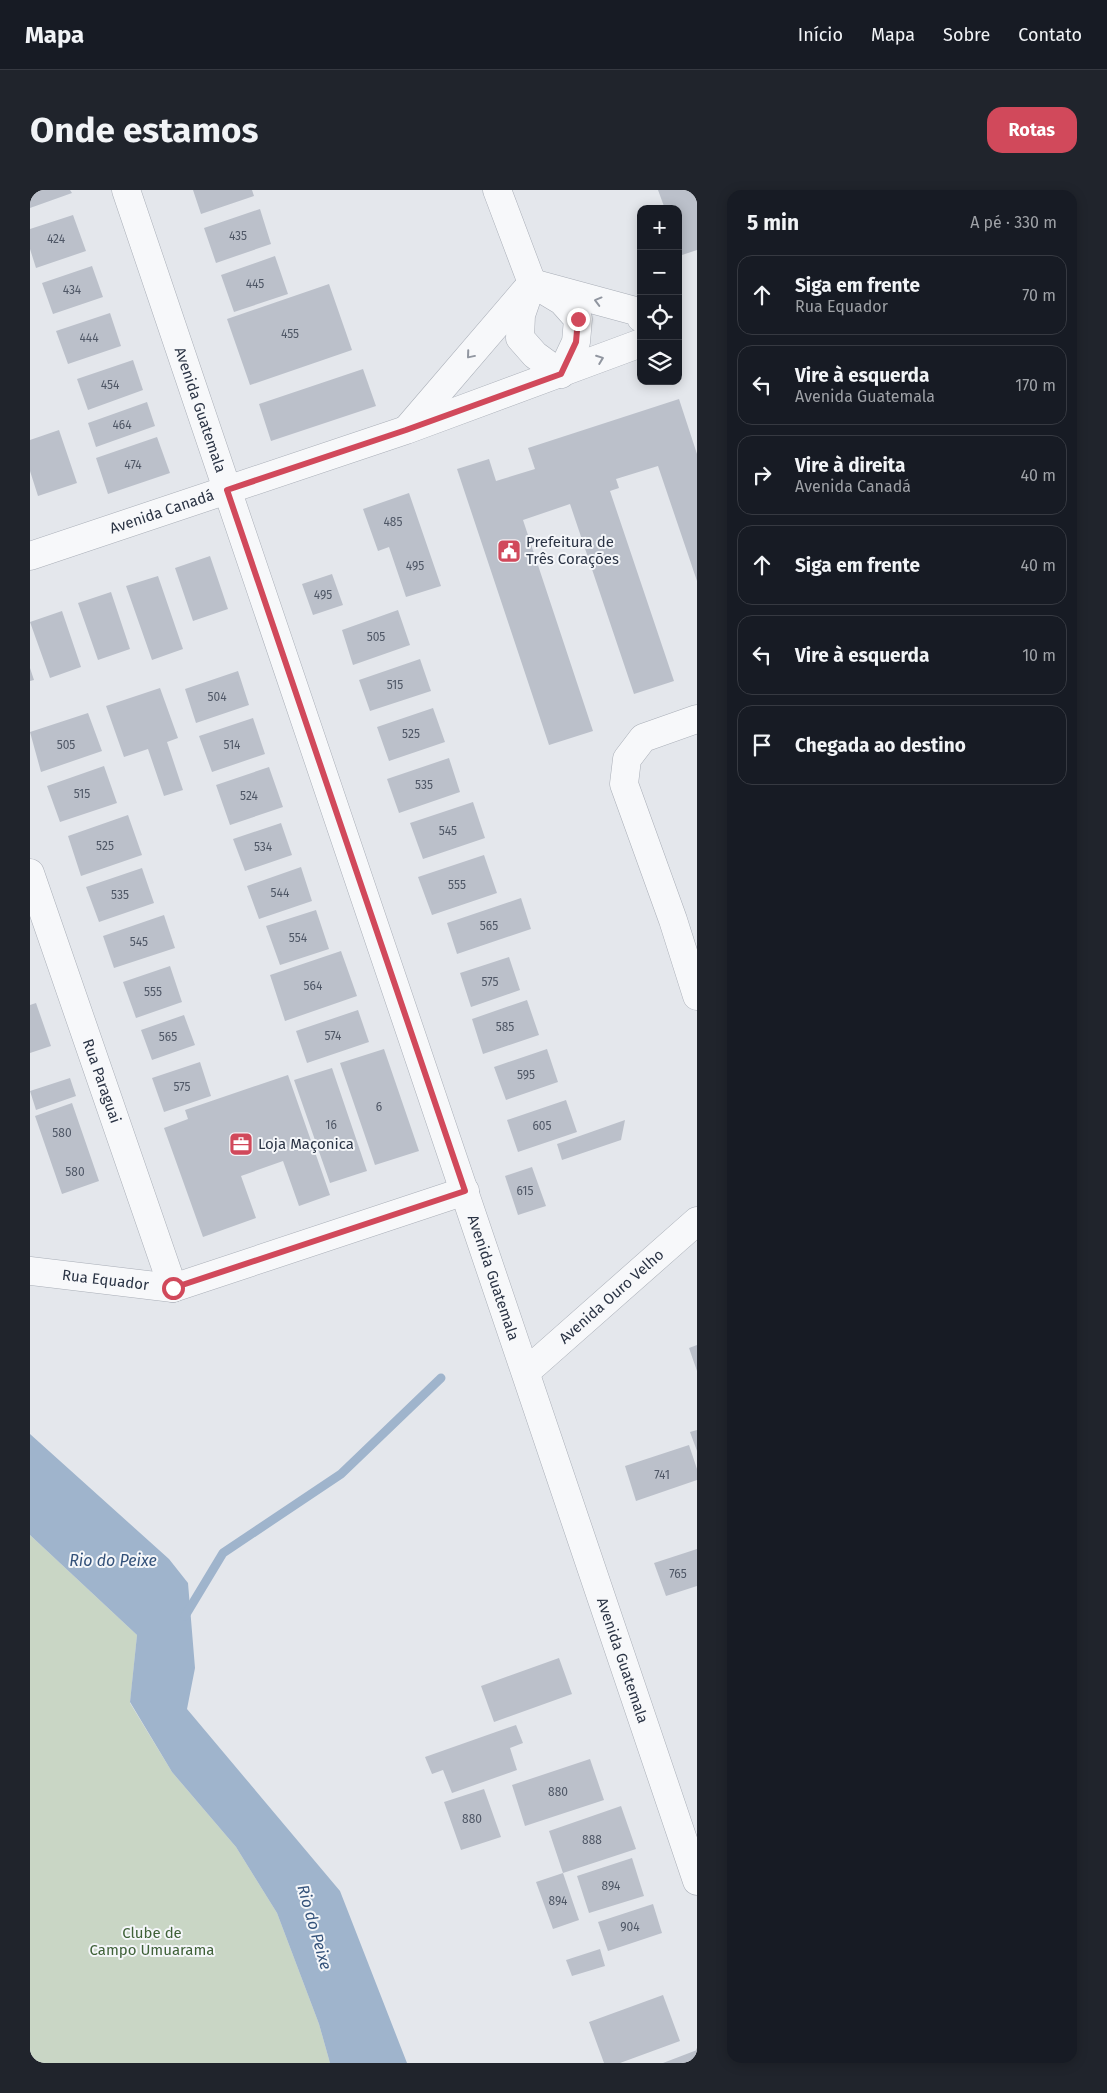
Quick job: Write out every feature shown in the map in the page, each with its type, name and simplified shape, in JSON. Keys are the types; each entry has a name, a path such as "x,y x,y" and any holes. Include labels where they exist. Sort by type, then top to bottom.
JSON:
{"street":[{"name":"Avenida Guatemala","path":"126,190 697,1881"},
{"path":"497,190 532,283 562,301 578,319 576,342 561,374 535,355 520,338 521,315 532,283"},
{"path":"532,283 637,311"},
{"path":"406,430 532,283"},
{"name":"Avenida Canadá","path":"30,556 406,430 637,345"},
{"path":"697,719 643,738 627,759 624,784 673,920 697,996"},
{"name":"Rua Paraguai","path":"30,874 173,1288"},
{"name":"Rua Equador","path":"30,1270 173,1288 465,1191"},
{"name":"Avenida Ouro Velho","path":"526,1372 697,1221"}],"green space":[{"name":"Clube de Campo Umuarama","path":"30,1535 137,1635 130,1703 172,1772 236,1847 277,1913 319,2024 330,2063 30,2063"}],"water":[{"name":"Rio do Peixe","path":"30,1434 169,1559 188,1583 195,1668 187,1709 340,1891 407,2063 330,2063 319,2024 277,1913 236,1847 172,1772 130,1702 137,1635 30,1535"}],"building":[{"path":"30,190 70,190 72,193 30,208"},
{"path":"193,190 252,190 254,196 201,214"},
{"path":"658,190 697,190 697,250 682,255 682,205 664,205"},
{"path":"260,209 271,244 216,263 204,228"},
{"path":"73,215 86,251 36,268 30,249 30,229"},
{"path":"275,256 288,294 234,312 221,275"},
{"path":"92,266 103,297 53,314 42,283"},
{"path":"329,284 352,350 250,385 227,319"},
{"path":"110,313 121,346 68,364 56,331"},
{"path":"133,360 143,390 88,410 77,379"},
{"path":"363,369 376,406 271,441 259,404"},
{"name":"Prefeitura de Três Corações","path":"679,399 697,454 697,581 658,466 616,479 619,488 610,491 674,681 634,694 570,504 523,520 593,731 549,745 457,469 489,459 496,481 535,469 528,448"},
{"path":"147,402 155,426 96,447 88,423"},
{"path":"59,430 77,483 38,496 30,471 30,440"},
{"path":"157,437 170,473 108,494 96,458"},
{"path":"409,493 441,586 406,597 389,547 378,551 363,509"},
{"path":"210,556 228,609 193,621 175,568"},
{"path":"332,574 343,605 313,615 302,584"},
{"path":"158,576 183,649 152,660 126,586"},
{"path":"111,592 130,649 98,660 78,603"},
{"path":"398,610 410,645 353,665 342,630"},
{"path":"62,611 81,667 50,678 30,622"},
{"path":"420,659 431,691 370,711 359,680"},
{"path":"30,668 34,680 30,681"},
{"path":"238,671 249,705 196,723 185,689"},
{"path":"160,688 178,738 167,742 183,790 164,796 148,749 124,757 106,706"},
{"path":"433,708 445,742 389,761 377,727"},
{"path":"88,713 102,751 41,772 30,732"},
{"path":"253,718 265,754 212,772 199,736"},
{"path":"449,758 460,792 399,813 387,779"},
{"path":"104,766 117,803 60,822 47,786"},
{"path":"269,767 283,807 230,825 216,785"},
{"path":"473,802 485,838 423,859 410,823"},
{"path":"128,815 142,855 81,876 68,836"},
{"path":"281,823 292,855 245,871 233,839"},
{"path":"484,855 497,893 432,915 418,877"},
{"path":"301,867 312,901 259,919 247,886"},
{"path":"142,868 154,903 99,922 86,887"},
{"path":"521,898 531,929 457,954 447,923"},
{"path":"316,910 329,949 280,965 266,926"},
{"path":"164,915 175,948 114,968 103,936"},
{"path":"341,951 357,996 285,1021 270,975"},
{"path":"509,957 520,990 471,1007 460,973"},
{"path":"170,966 182,1002 136,1018 123,982"},
{"path":"527,1000 539,1035 483,1054 472,1019"},
{"path":"36,1003 51,1046 30,1053 30,1005"},
{"path":"358,1010 369,1042 307,1063 296,1031"},
{"path":"184,1015 195,1045 152,1060 141,1030"},
{"path":"384,1049 419,1151 375,1165 340,1063"},
{"path":"547,1049 558,1082 506,1100 494,1067"},
{"path":"200,1062 211,1096 164,1112 152,1078"},
{"path":"332,1068 367,1171 330,1183 294,1080"},
{"name":"Loja Maçonica","path":"288,1075 330,1195 299,1206 283,1161 241,1176 256,1218 203,1237 164,1128 188,1119 185,1110"},
{"path":"70,1078 76,1096 36,1110 30,1091"},
{"path":"566,1100 577,1132 518,1152 507,1120"},
{"path":"72,1103 99,1181 62,1194 35,1116"},
{"path":"625,1120 621,1140 562,1160 557,1144"},
{"path":"532,1167 546,1206 518,1215 505,1176"},
{"path":"697,1345 697,1371 689,1348"},
{"path":"697,1430 697,1451 690,1432"},
{"path":"689,1445 697,1469 697,1480 636,1501 625,1466"},
{"path":"697,1549 697,1586 666,1596 654,1563"},
{"path":"559,1658 572,1694 494,1722 481,1686"},
{"path":"516,1725 523,1743 510,1748 517,1770 452,1793 443,1770 432,1774 425,1757"},
{"path":"590,1759 604,1800 525,1826 512,1785"},
{"path":"484,1789 501,1837 461,1850 444,1802"},
{"path":"621,1806 636,1849 563,1873 549,1831"},
{"path":"632,1858 644,1896 589,1913 577,1876"},
{"path":"563,1873 579,1920 553,1929 536,1882"},
{"path":"653,1904 662,1933 608,1951 598,1922"},
{"path":"600,1949 605,1966 572,1976 566,1960"},
{"path":"663,1995 680,2041 620,2063 604,2063 589,2022"},
{"path":"697,2050 697,2063 663,2063"}],"waterway":[{"path":"185,1616 223,1553 341,1474 441,1378"}],"place":[{"name":"Prefeitura de Três Corações","path":"509,551"},
{"name":"Loja Maçonica","path":"241,1144"}],"route":[{"path":"173,1288 465,1191 227,490 406,430 561,374 576,342 578,319"}]}
